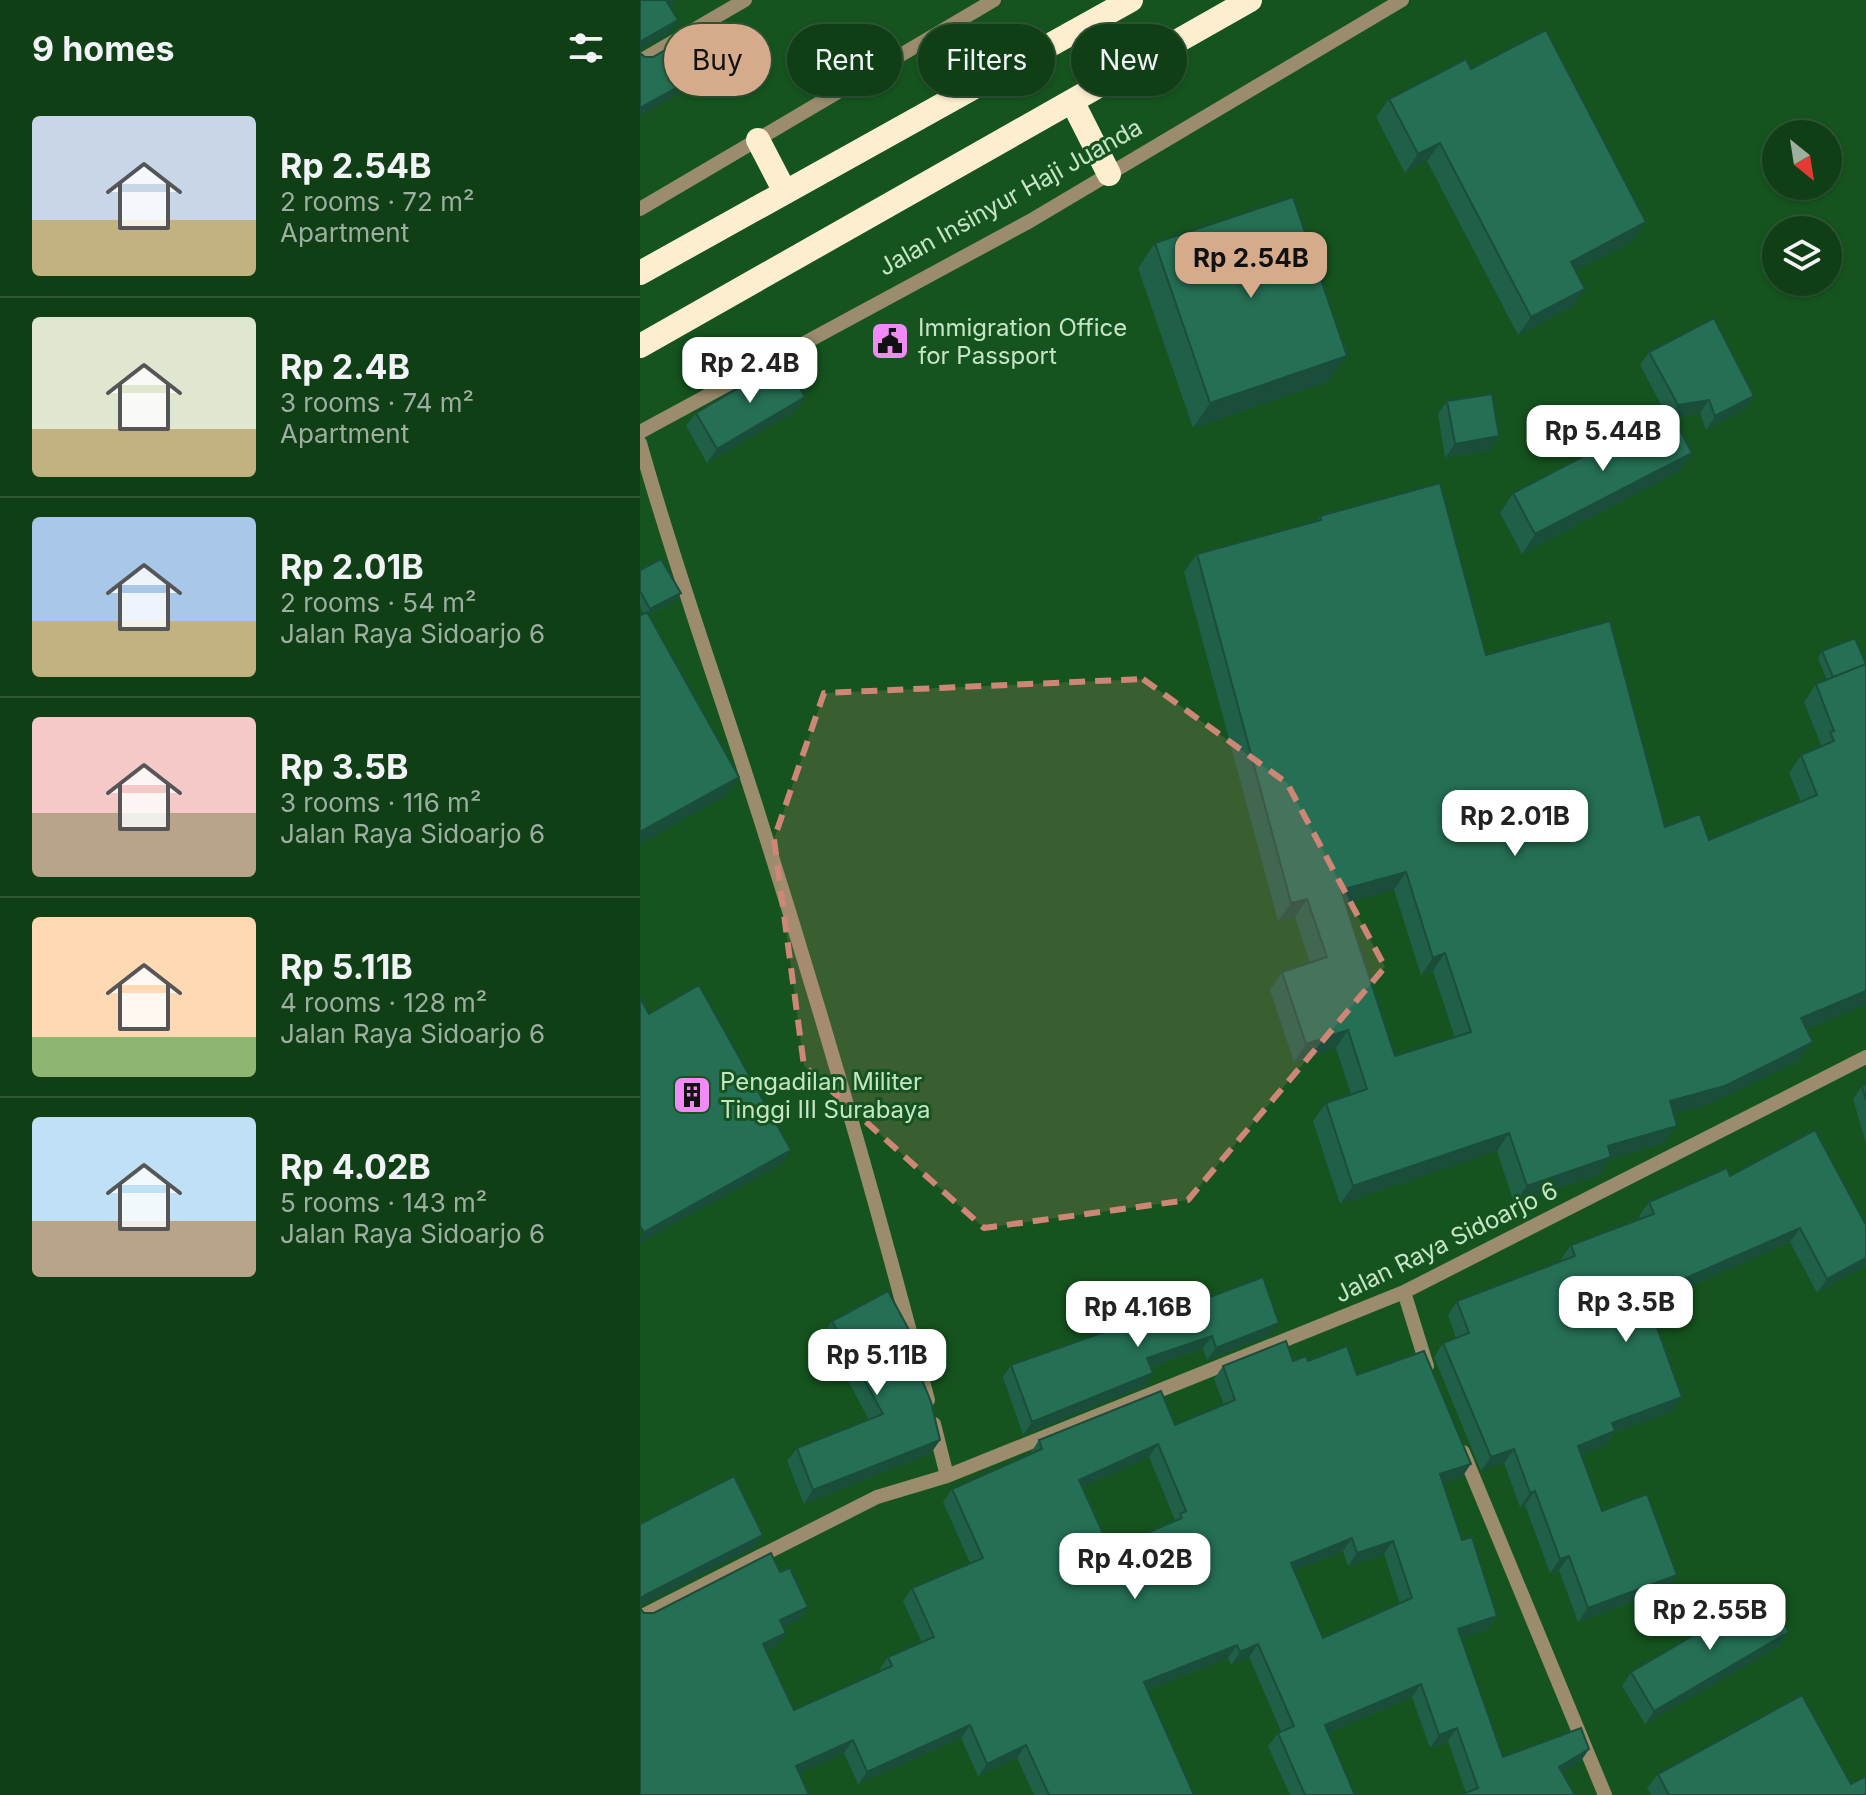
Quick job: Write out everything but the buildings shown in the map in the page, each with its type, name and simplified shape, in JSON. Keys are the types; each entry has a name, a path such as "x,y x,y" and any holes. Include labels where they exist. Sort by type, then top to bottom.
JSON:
{"highway":[{"path":"640,273 1131,0"},
{"path":"640,346 1250,0"},
{"path":"1072,101 1109,174"},
{"path":"758,140 785,192"}],"street":[{"path":"640,61 745,0"},
{"path":"640,209 994,0"},
{"name":"Jalan Insinyur Haji Juanda","path":"640,432 1030,221 1402,0"},
{"path":"640,443 763,827 861,1150 947,1476"},
{"name":"Jalan Raya Sidoarjo 6","path":"640,1617 877,1497 947,1476 1404,1292 1866,1057"},
{"path":"1404,1292 1422,1355 1434,1384"},
{"path":"1459,1443 1605,1795"}],"highlighted area":[{"path":"1143,679 1287,783 1385,967 1188,1200 984,1228 804,1066 774,839 824,693"}],"place":[{"name":"Immigration Office for Passport","path":"890,341"},
{"name":"Pengadilan Militer Tinggi III Surabaya","path":"692,1095"}]}
